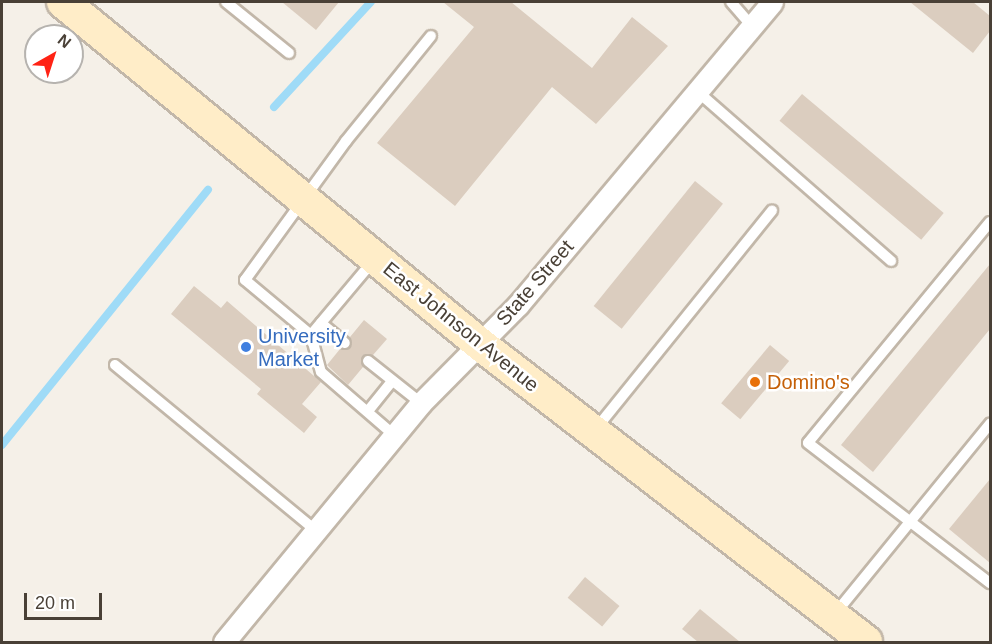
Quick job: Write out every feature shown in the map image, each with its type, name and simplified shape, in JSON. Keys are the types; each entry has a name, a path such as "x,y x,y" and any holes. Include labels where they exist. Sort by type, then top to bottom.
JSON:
{"main road":[{"name":"East Johnson Avenue","path":"74,5 481,345 866,642"}],"street":[{"name":"State Street","path":"224,642 421,403 481,345 772,2"}],"lane":[{"path":"226,2 289,53"},
{"path":"731,2 752,26"},
{"path":"394,435 321,372 311,334 245,280 430,36"},
{"path":"697,91 891,261"},
{"path":"593,432 772,211"},
{"path":"990,222 808,443 990,583"},
{"path":"311,334 375,258"},
{"path":"321,323 345,343"},
{"path":"368,361 421,403"},
{"path":"115,365 315,530"},
{"path":"368,411 392,381"},
{"path":"832,618 990,424"}],"building":[{"path":"282,2 339,2 316,30"},
{"path":"443,2 511,2 592,68 632,17 668,46 596,124 552,87 455,206 377,143 474,27"},
{"path":"910,2 973,2 990,16 990,31 973,53"},
{"path":"802,94 944,213 921,240 780,121"},
{"path":"695,181 723,204 622,329 594,306"},
{"path":"990,264 990,329 873,472 841,445"},
{"name":"University Market","path":"194,286 221,308 227,301 321,382 302,404 317,417 304,433 257,394 261,389 171,314"},
{"path":"364,320 387,339 373,355 363,356 363,367 348,385 327,365 340,349 351,347 350,337"},
{"name":"Domino's","path":"770,345 789,361 740,419 721,403"},
{"path":"990,479 990,563 949,529"},
{"path":"585,577 619,606 602,627 568,598"},
{"path":"700,609 740,642 698,642 682,629"}],"waterway":[{"path":"274,107 371,2"},
{"path":"2,445 208,190"}],"place":[{"name":"University Market","path":"246,347"},
{"name":"Domino's","path":"755,382"}]}
